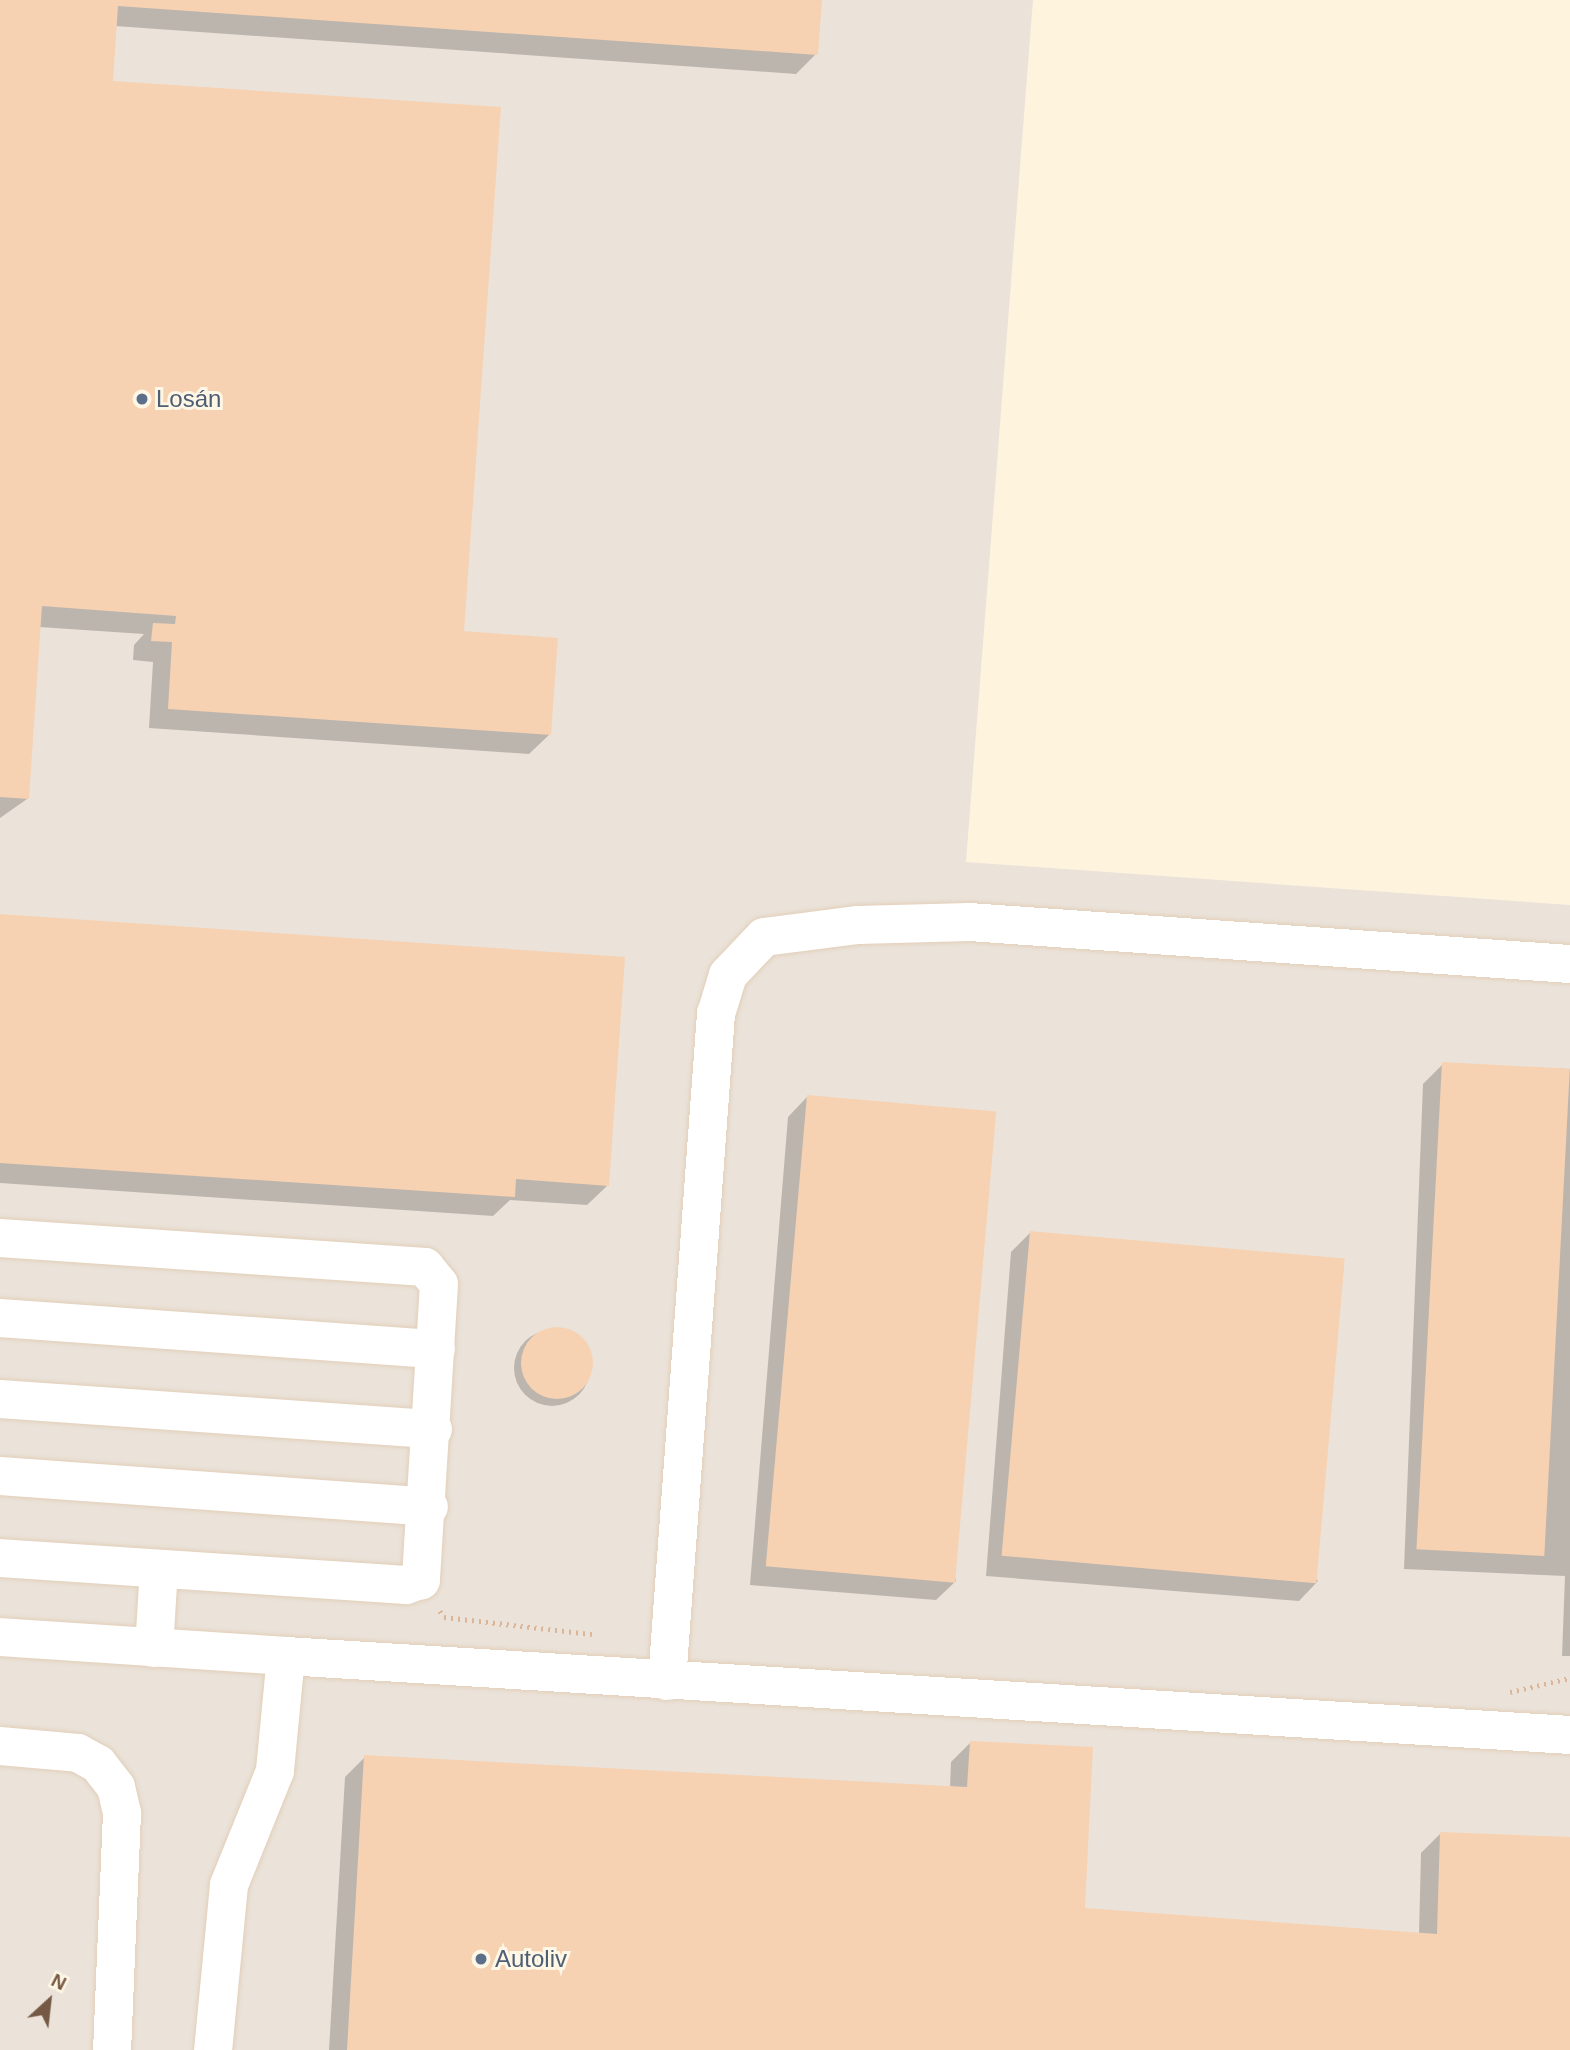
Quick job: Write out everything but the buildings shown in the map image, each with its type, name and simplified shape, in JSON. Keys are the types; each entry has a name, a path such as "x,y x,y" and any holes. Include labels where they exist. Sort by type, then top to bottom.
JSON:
{"street":[{"path":"667,1681 716,1014 728,975 764,937 858,925 969,922 1570,964"},
{"path":"0,1238 425,1266 439,1284 427,1565 421,1580 406,1585 0,1558"},
{"path":"0,1318 436,1349"},
{"path":"0,1398 433,1429"},
{"path":"0,1476 429,1507"},
{"path":"154,1648 159,1569"},
{"path":"0,1637 667,1681 1570,1735"},
{"path":"213,2050 229,1885 275,1771 286,1656"},
{"path":"0,1746 78,1753 98,1764 116,1787 122,1813 112,2050"}],"shaded area":[{"path":"0,0 1033,0 966,862 1570,905 1570,2050 0,2050"}],"place":[{"name":"Losán","path":"142,399"},
{"name":"Autoliv","path":"481,1959"}]}
